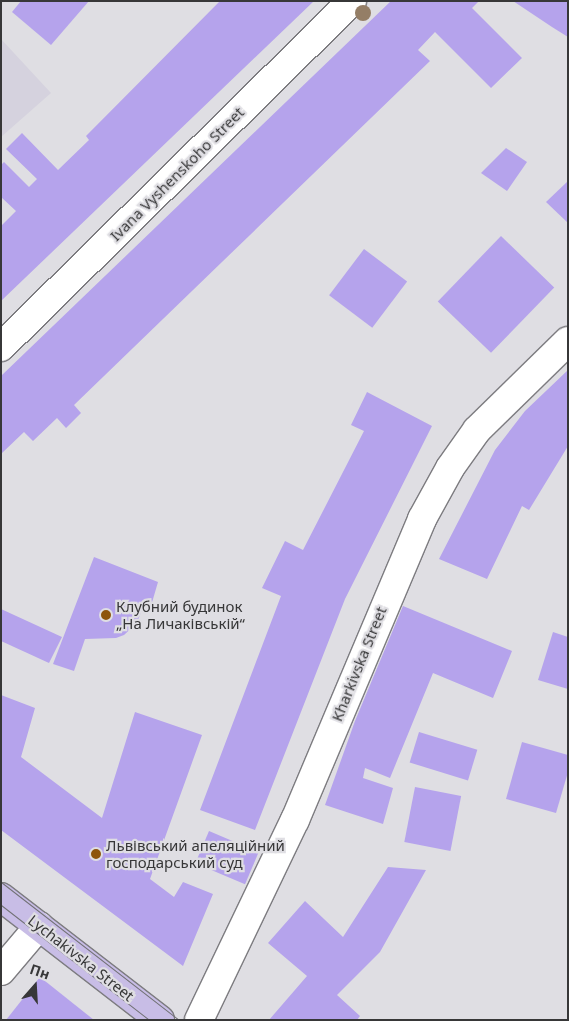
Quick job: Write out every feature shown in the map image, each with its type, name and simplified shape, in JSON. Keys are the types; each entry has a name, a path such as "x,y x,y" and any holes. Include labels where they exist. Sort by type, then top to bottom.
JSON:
{"main road":[{"name":"Lychakivska Street","path":"1,897 160,1020"}],"street":[{"name":"Ivana Vyshenskoho Street","path":"1,346 352,1"},
{"name":"Kharkivska Street","path":"199,1020 295,820 422,519 450,468 477,430 568,341"},
{"path":"1,971 39,926"}],"shaded area":[{"path":"1,39 51,93 1,137"}],"building":[{"path":"21,1 89,1 51,45 12,12"},
{"path":"220,1 314,1 1,301 1,226 16,211 1,197 1,165 4,162 29,187 37,179 6,149 22,133 58,170 89,140 86,136"},
{"path":"391,1 479,1 472,8 522,58 491,88 435,32 418,50 430,61 74,405 81,413 66,428 57,418 33,441 24,432 1,454 1,376"},
{"path":"513,1 568,1 568,37 552,27"},
{"path":"506,148 527,162 507,191 481,173"},
{"path":"568,181 568,223 546,202"},
{"path":"501,236 554,287 491,353 438,301"},
{"path":"364,249 407,281 372,328 329,295"},
{"path":"568,370 568,446 529,510 522,506 487,579 439,559 495,450 525,411"},
{"path":"367,392 432,426 345,599 255,830 200,810 281,596 262,588 285,541 303,550 364,431 351,425"},
{"name":"Клубний будинок „На Личаківській“","path":"94,557 158,582 151,606 144,604 137,623 124,635 116,638 85,639 74,671 53,664"},
{"path":"403,606 512,651 493,698 433,673 390,778 365,768 363,778 393,788 383,824 325,805 355,721"},
{"path":"1,609 62,637 49,663 1,641"},
{"path":"553,632 568,637 568,689 538,680"},
{"path":"1,695 35,708 21,757 102,818 135,712 202,735 150,879 174,897 183,882 213,894 183,966 1,830"},
{"path":"419,732 477,750 468,780 410,763"},
{"path":"522,742 568,755 568,772 556,813 506,799"},
{"path":"415,787 461,796 450,851 404,842"},
{"path":"209,831 259,852 245,884 195,863"},
{"path":"388,867 426,870 380,952 337,995 360,1016 357,1020 269,1020 307,976 268,943 305,901 343,937"},
{"path":"40,977 94,1020 6,1020"}],"tram line":[{"path":"1,882 179,1020"},
{"path":"1,905 149,1020"}],"place":[{"name":"Клубний будинок „На Личаківській“","path":"106,615"},
{"name":"Львівський апеляційний господарський суд","path":"96,854"}]}
